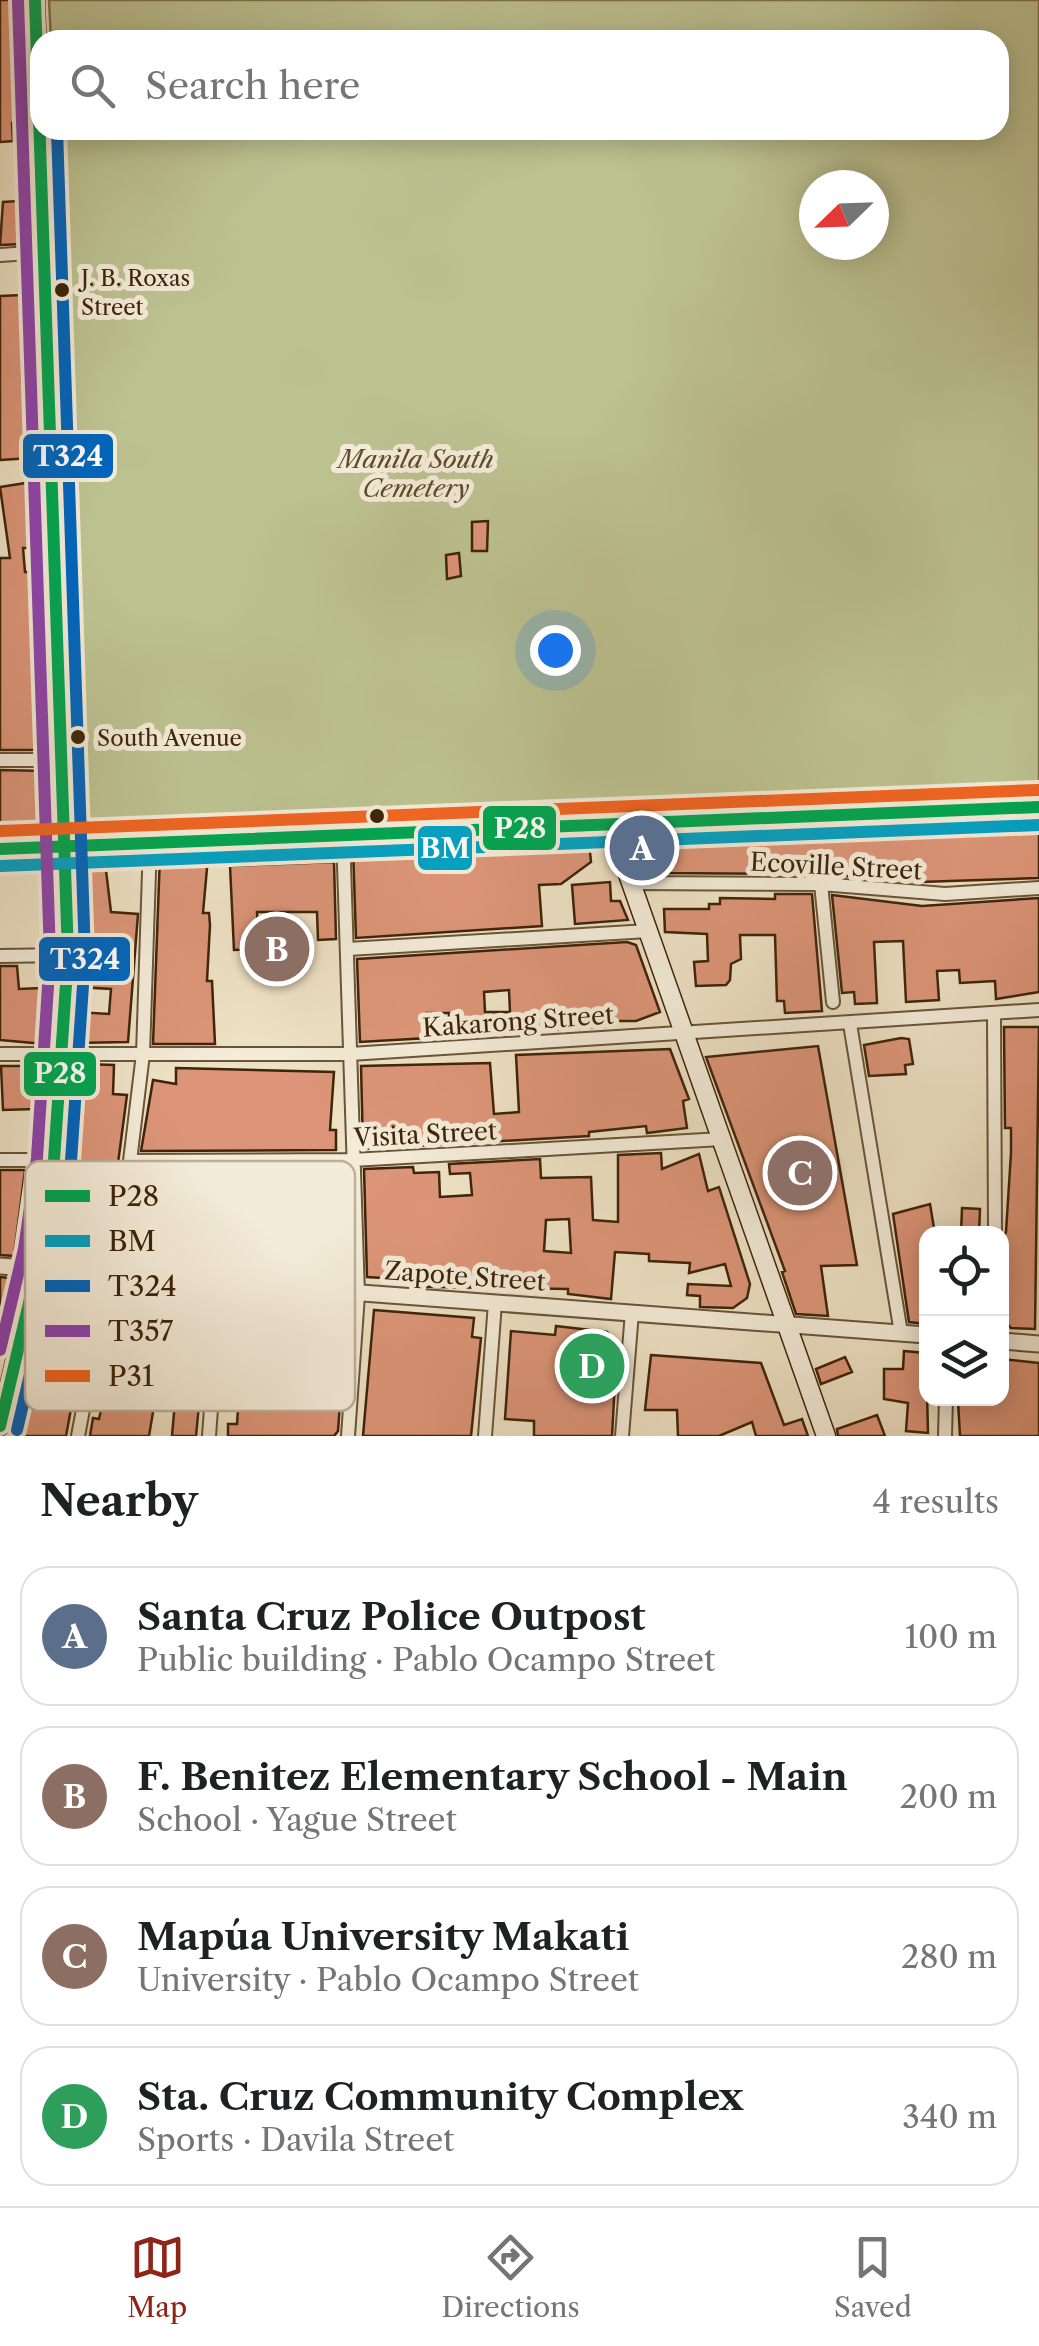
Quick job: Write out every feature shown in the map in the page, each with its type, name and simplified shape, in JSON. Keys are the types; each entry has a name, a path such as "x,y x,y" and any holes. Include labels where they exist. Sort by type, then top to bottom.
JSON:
{"main road":[{"path":"35,0 36,30"},
{"path":"40,140 68,955 54,1160"},
{"path":"0,849 1039,807"},
{"path":"610,823 826,1436"},
{"path":"0,1421 25,1318"}],"street":[{"path":"0,255 44,252"},
{"path":"0,760 63,760"},
{"path":"344,834 352,1160"},
{"path":"130,1161 144,1054 150,842"},
{"name":"Ecoville Street","path":"630,883 821,884 945,894 1039,888"},
{"path":"821,884 833,1002"},
{"path":"348,949 648,931"},
{"path":"0,956 68,955"},
{"name":"Kakarong Street","path":"0,1054 350,1054 1039,1010"},
{"path":"994,1014 995,1226"},
{"path":"850,1024 901,1333"},
{"name":"Visita Street","path":"130,1161 352,1160 722,1140"},
{"path":"0,1160 54,1160"},
{"path":"355,1228 355,1337"},
{"name":"Zapote Street","path":"0,1266 25,1268"},
{"name":"Zapote Street","path":"355,1295 919,1334"},
{"path":"485,1436 495,1303"},
{"path":"622,1436 632,1312"},
{"path":"1009,1342 1039,1344"},
{"path":"945,1436 946,1406"},
{"path":"78,1436 83,1411"},
{"path":"209,1436 211,1411"},
{"path":"348,1436 350,1411"}],"green space":[{"name":"Manila South Cemetery","path":"49,0 1039,0 1039,789 87,830 55,140 1009,140 1009,30 50,30"}],"building":[{"path":"0,0 18,0 21,122 12,123 13,141 0,142"},
{"path":"18,201 21,244 0,245 3,202"},
{"path":"22,295 22,382 24,402 32,402 31,458 0,460 0,296"},
{"path":"32,482 34,548 23,548 25,572 31,572 32,591 38,591 40,612 41,750 0,750 0,558 10,558 0,487"},
{"path":"488,521 487,551 472,551 472,522"},
{"path":"459,553 461,576 447,579 446,555"},
{"path":"0,770 44,771 45,835 0,836"},
{"path":"993,824 1008,824 1008,829 1039,828 1039,878 920,882 821,874 657,873 655,842 840,833 874,834 874,838 971,836 970,829 993,828"},
{"path":"644,835 654,843 638,864 633,849"},
{"path":"576,838 577,844 590,852 591,862 561,884 539,885 542,926 356,938 353,848 418,850 418,845 445,845 446,853 540,847 540,840"},
{"path":"160,855 208,857 203,913 209,913 207,981 212,981 215,1044 153,1044"},
{"path":"105,862 111,912 138,914 128,1042 74,1043 77,1012 109,1014 111,989 78,987 80,947 84,947 82,863"},
{"path":"334,862 336,939 318,940 317,912 257,912 259,949 234,950 230,866"},
{"path":"610,882 611,901 620,901 628,920 575,924 572,885"},
{"path":"775,894 812,894 822,1011 785,1013 784,1001 777,1001 775,935 740,935 741,959 731,964 726,985 696,986 694,962 708,961 707,934 665,932 664,909 709,909 709,904 720,904 720,898 775,899"},
{"path":"832,895 922,906 1039,898 1039,992 996,999 995,981 960,983 959,970 937,971 939,1000 906,1002 903,941 874,942 877,1003 855,1004 854,992 842,993"},
{"path":"627,942 636,945 660,1012 636,1021 605,1021 606,1026 489,1034 488,1027 449,1029 449,1013 427,1013 428,1038 360,1042 357,959","holes":["509,990 510,1012 485,1012 484,992"]},
{"path":"0,966 17,966 19,989 41,988 45,1044 0,1040"},
{"path":"1004,1027 1039,1027 1035,1329 1009,1326 1006,1226 1011,1128 1005,1128"},
{"path":"909,1039 913,1064 905,1065 906,1074 869,1076 864,1045"},
{"path":"818,1046 857,1265 821,1266 828,1316 796,1314 782,1272 785,1271 706,1057"},
{"path":"670,1049 689,1099 683,1101 687,1128 647,1133 646,1126 589,1132 589,1136 363,1149 361,1066 490,1063 494,1114 519,1112 516,1055"},
{"path":"84,1064 114,1065 113,1094 127,1095 118,1161 66,1161 69,1136 74,1136"},
{"path":"1,1066 37,1066 34,1109 3,1110"},
{"path":"176,1068 334,1072 330,1130 336,1130 336,1150 141,1151 153,1080 176,1084"},
{"path":"661,1153 662,1169 699,1154 708,1191 719,1187 750,1284 747,1298 733,1308 700,1307 700,1296 687,1295 688,1284 731,1286 725,1264 689,1273 690,1263 649,1261 649,1254 615,1252 611,1299 568,1294 568,1289 414,1286 415,1280 367,1277 364,1169 413,1167 414,1173 439,1172 440,1197 472,1195 470,1173 450,1174 449,1164 540,1159 541,1178 591,1177 593,1220 618,1222 618,1155","holes":["569,1219 571,1253 544,1251 546,1220"]},
{"path":"0,1170 25,1170 14,1256 0,1255"},
{"path":"930,1204 934,1226 919,1226 919,1323 909,1322 893,1214"},
{"path":"962,1208 980,1209 979,1226 961,1226"},
{"path":"0,1277 18,1279 12,1307 0,1308"},
{"path":"374,1310 474,1318 472,1337 481,1338 471,1436 363,1436"},
{"path":"556,1326 607,1332 617,1344 612,1436 534,1436 534,1421 505,1419 511,1331 555,1335"},
{"path":"904,1351 919,1352 919,1406 927,1406 928,1433 906,1431 908,1403 884,1399 884,1369 903,1369"},
{"path":"651,1355 761,1363 784,1425 802,1419 808,1436 756,1436 752,1422 719,1436 678,1436 677,1410 645,1410"},
{"path":"845,1357 852,1372 821,1384 816,1369"},
{"path":"1009,1360 1039,1363 1039,1436 960,1436 958,1406 1009,1406"},
{"path":"24,1407 25,1411 71,1411 66,1436 18,1436"},
{"path":"101,1411 153,1411 149,1436 90,1436 93,1418 99,1419"},
{"path":"174,1411 198,1411 196,1436 172,1436"},
{"path":"238,1411 339,1411 334,1436 228,1436 228,1424 237,1424"},
{"path":"877,1415 885,1436 838,1436 837,1429"}],"transit line":[{"name":"P28","path":"35,0 36,30"},
{"name":"T357","path":"18,1 50,955 37,1161"},
{"name":"P28","path":"40,140 68,955 54,1161"},
{"name":"T324","path":"57,140 85,956 71,1161"},
{"name":"P31","path":"0,831 1038,790"},
{"name":"P28","path":"0,849 1039,807"},
{"name":"BM","path":"1,866 1039,825"},
{"name":"T357","path":"0,1350 25,1242"},
{"name":"P28","path":"0,1426 25,1320"},
{"name":"T324","path":"17,1430 25,1396"}],"place":[{"name":"J. B. Roxas Street","path":"62,290"},
{"name":"South Avenue","path":"78,737"},
{"name":"Santa Cruz Police Outpost","path":"642,848"},
{"name":"F. Benitez Elementary School - Main","path":"277,949"},
{"name":"Mapúa University Makati","path":"800,1173"},
{"name":"Sta. Cruz Community Complex","path":"592,1366"}]}
